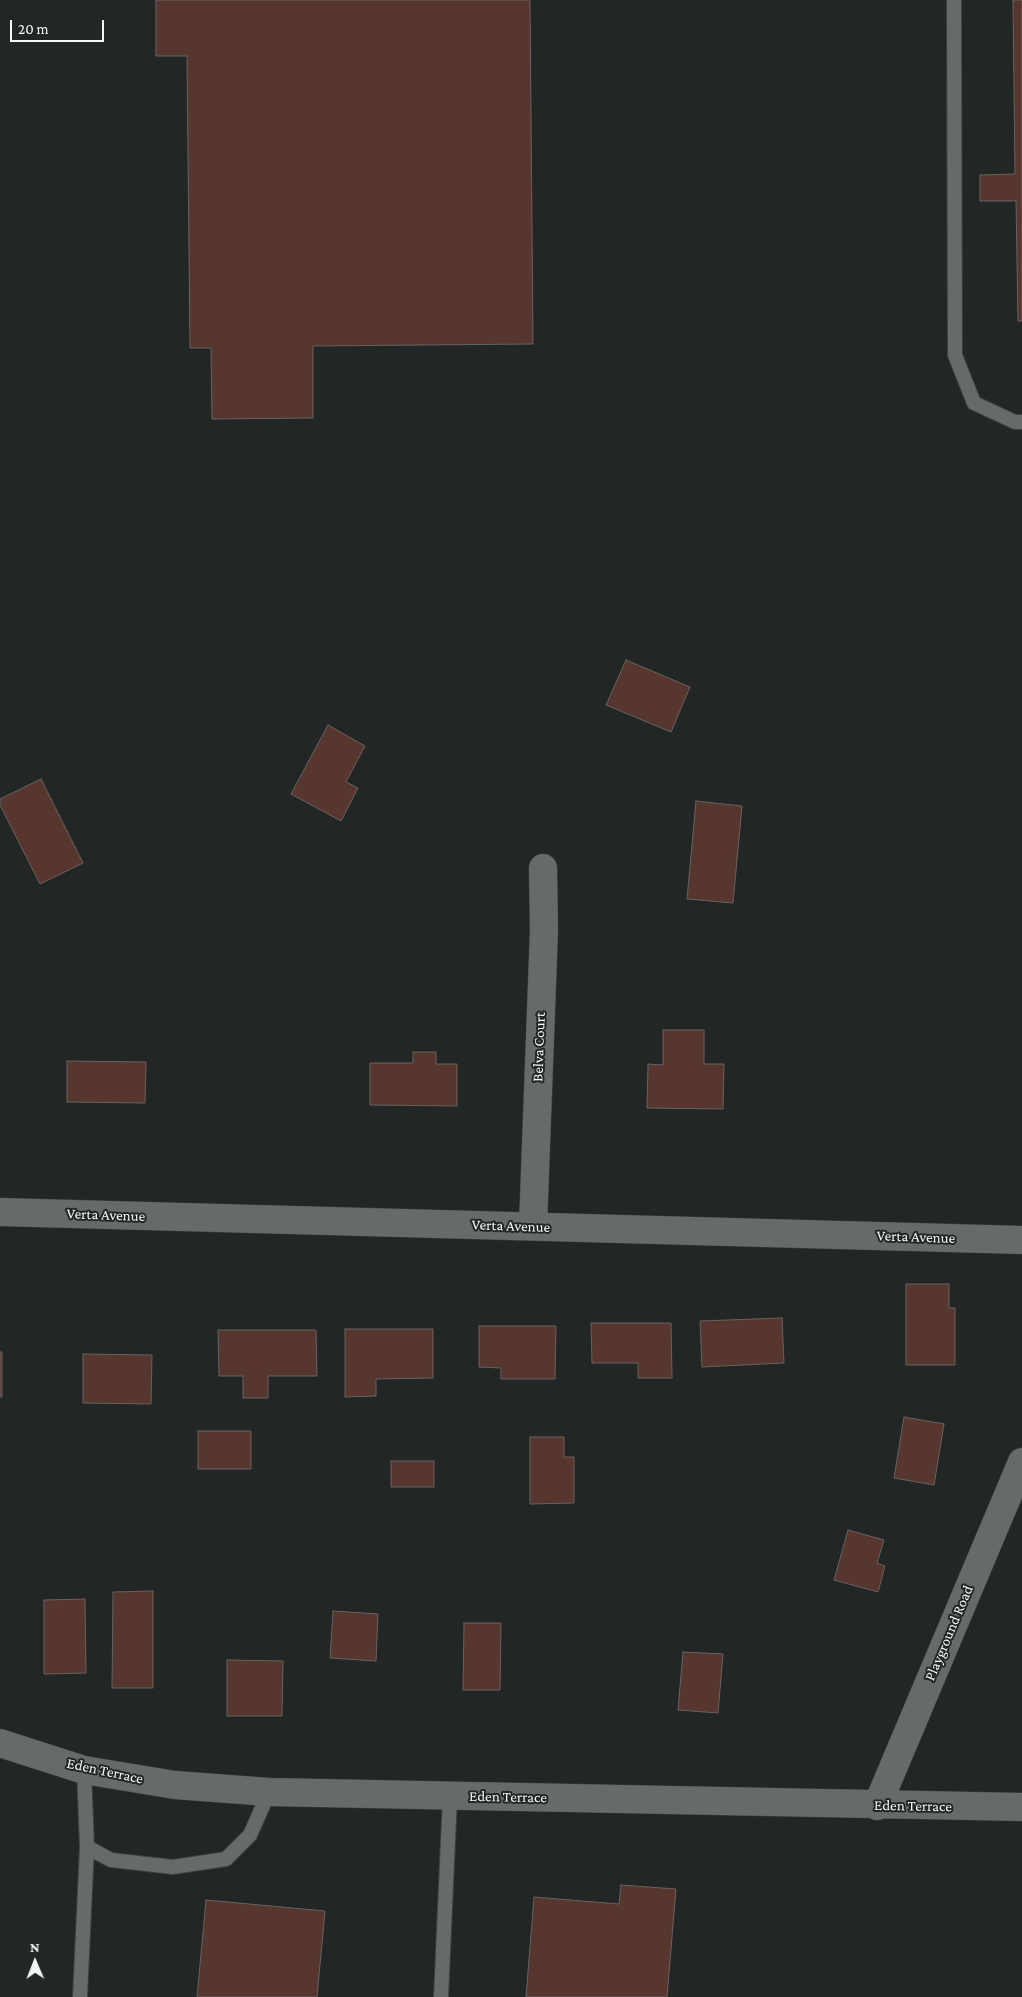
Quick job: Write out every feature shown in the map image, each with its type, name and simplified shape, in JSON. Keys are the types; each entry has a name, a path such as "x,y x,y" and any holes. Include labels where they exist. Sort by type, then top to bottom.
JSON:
{"street":[{"name":"Belva Court","path":"533,1226 544,930 544,868"},
{"name":"Verta Avenue","path":"0,1212 1022,1240"},
{"name":"Playground Road","path":"877,1806 1022,1462"},
{"name":"Eden Terrace","path":"0,1743 84,1770 175,1785 269,1792 877,1806 1022,1807"}],"lane":[{"path":"954,0 956,355 974,404 1015,422 1022,422"},
{"path":"80,1997 87,1848 84,1770"},
{"path":"87,1848 110,1860 173,1867 226,1859 250,1835 269,1792"},
{"path":"441,1997 450,1796"}],"building":[{"path":"156,0 530,0 533,344 313,346 313,418 212,419 211,348 190,348 187,56 156,56"},
{"path":"1013,0 1022,0 1022,321 1018,321 1016,201 980,201 980,175 1015,174"},
{"path":"626,660 690,687 671,732 606,705"},
{"path":"328,725 365,746 346,782 358,788 341,821 291,794"},
{"path":"41,779 83,863 40,884 0,805 0,799"},
{"path":"696,801 742,806 733,903 687,899"},
{"path":"663,1030 704,1030 704,1064 724,1064 723,1109 647,1108 648,1064 663,1065"},
{"path":"413,1052 436,1052 436,1064 457,1064 457,1106 370,1105 370,1063 413,1063"},
{"path":"67,1061 146,1062 145,1103 67,1102"},
{"path":"906,1284 949,1284 949,1308 955,1308 955,1365 906,1365"},
{"path":"782,1318 784,1363 702,1367 700,1321"},
{"path":"591,1323 671,1323 672,1378 638,1378 638,1363 592,1363"},
{"path":"479,1326 556,1326 555,1379 501,1379 501,1368 479,1367"},
{"path":"345,1329 433,1329 433,1378 376,1379 376,1396 345,1397"},
{"path":"218,1330 316,1330 317,1376 268,1376 268,1398 243,1398 243,1376 219,1376"},
{"path":"0,1352 2,1352 2,1397 0,1397"},
{"path":"83,1354 152,1355 151,1404 83,1403"},
{"path":"904,1417 944,1424 934,1485 894,1478"},
{"path":"198,1431 251,1431 251,1469 198,1469"},
{"path":"530,1437 564,1437 564,1457 574,1457 574,1503 530,1504"},
{"path":"391,1461 434,1461 434,1487 391,1487"},
{"path":"848,1530 884,1540 877,1563 885,1566 878,1592 834,1580"},
{"path":"153,1591 153,1688 112,1688 113,1592"},
{"path":"85,1599 86,1673 44,1674 44,1600"},
{"path":"333,1611 378,1614 376,1661 330,1658"},
{"path":"464,1623 501,1623 500,1690 463,1690"},
{"path":"683,1652 723,1654 718,1713 678,1710"},
{"path":"227,1660 283,1661 282,1716 227,1716"},
{"path":"621,1885 676,1889 667,1997 526,1997 534,1897 619,1904"},
{"path":"206,1900 325,1911 317,1997 197,1997"}]}
